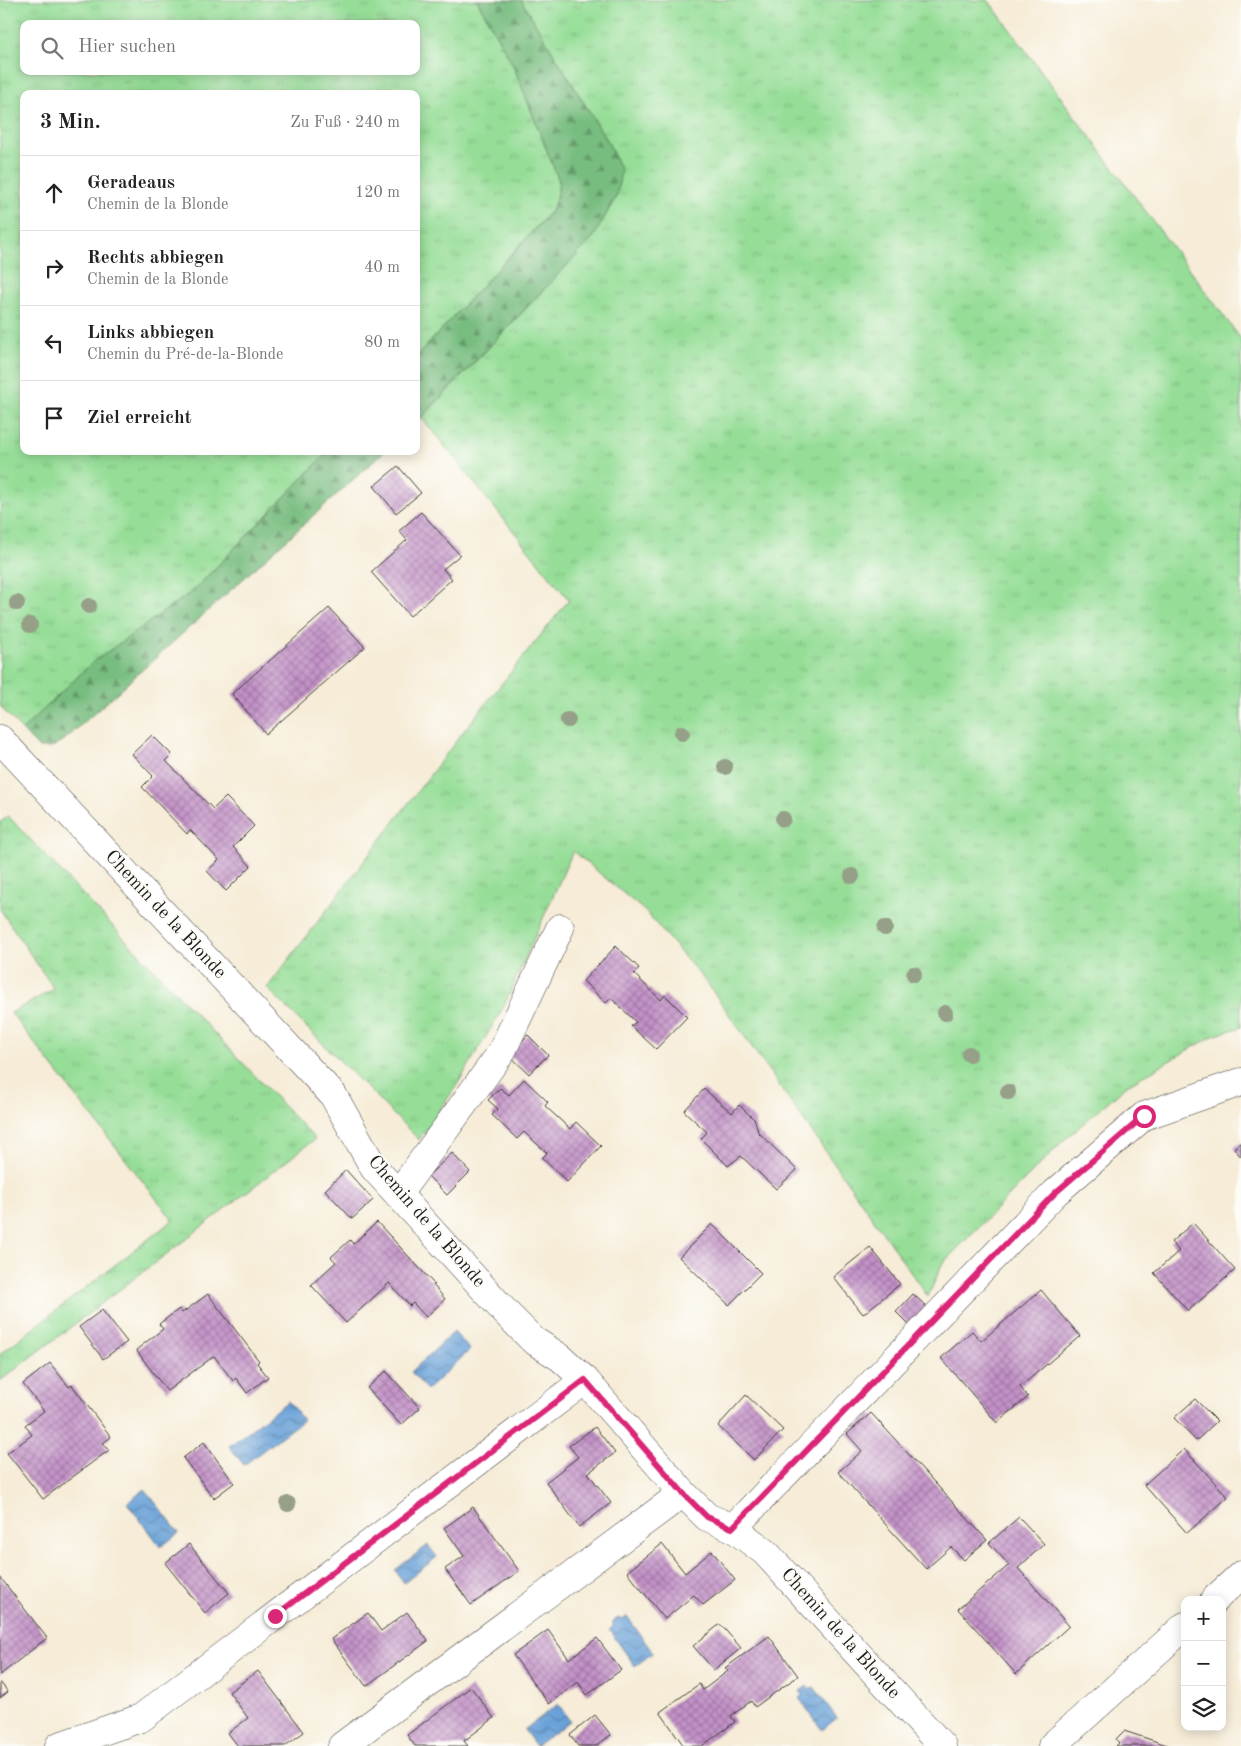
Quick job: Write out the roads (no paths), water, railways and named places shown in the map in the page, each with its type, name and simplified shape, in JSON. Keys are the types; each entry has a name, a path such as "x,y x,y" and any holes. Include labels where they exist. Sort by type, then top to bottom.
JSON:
{"street":[{"name":"Chemin de la Blonde","path":"0,739 333,1095 374,1168 533,1340 561,1358 585,1380 683,1493 707,1517 732,1528 765,1552 935,1744"},
{"path":"398,1194 501,1053 560,928"},
{"path":"732,1528 1055,1193 1144,1116 1241,1082"},
{"path":"59,1746 140,1718 585,1380"},
{"path":"342,1746 683,1493"},
{"path":"1218,1596 1241,1575"},
{"path":"1052,1746 1181,1630"}],"water":[{"path":"454,1332 470,1350 427,1390 411,1372"},
{"path":"288,1401 303,1420 244,1465 229,1446"},
{"path":"145,1489 179,1533 161,1547 127,1503"},
{"path":"428,1545 437,1557 404,1583 395,1570"},
{"path":"627,1616 653,1653 635,1666 609,1630 613,1626 613,1621 618,1618 622,1620"},
{"path":"807,1686 810,1690 814,1687 837,1718 822,1730 799,1698 802,1695 800,1691"},
{"path":"558,1704 570,1721 536,1746 524,1730"}]}
